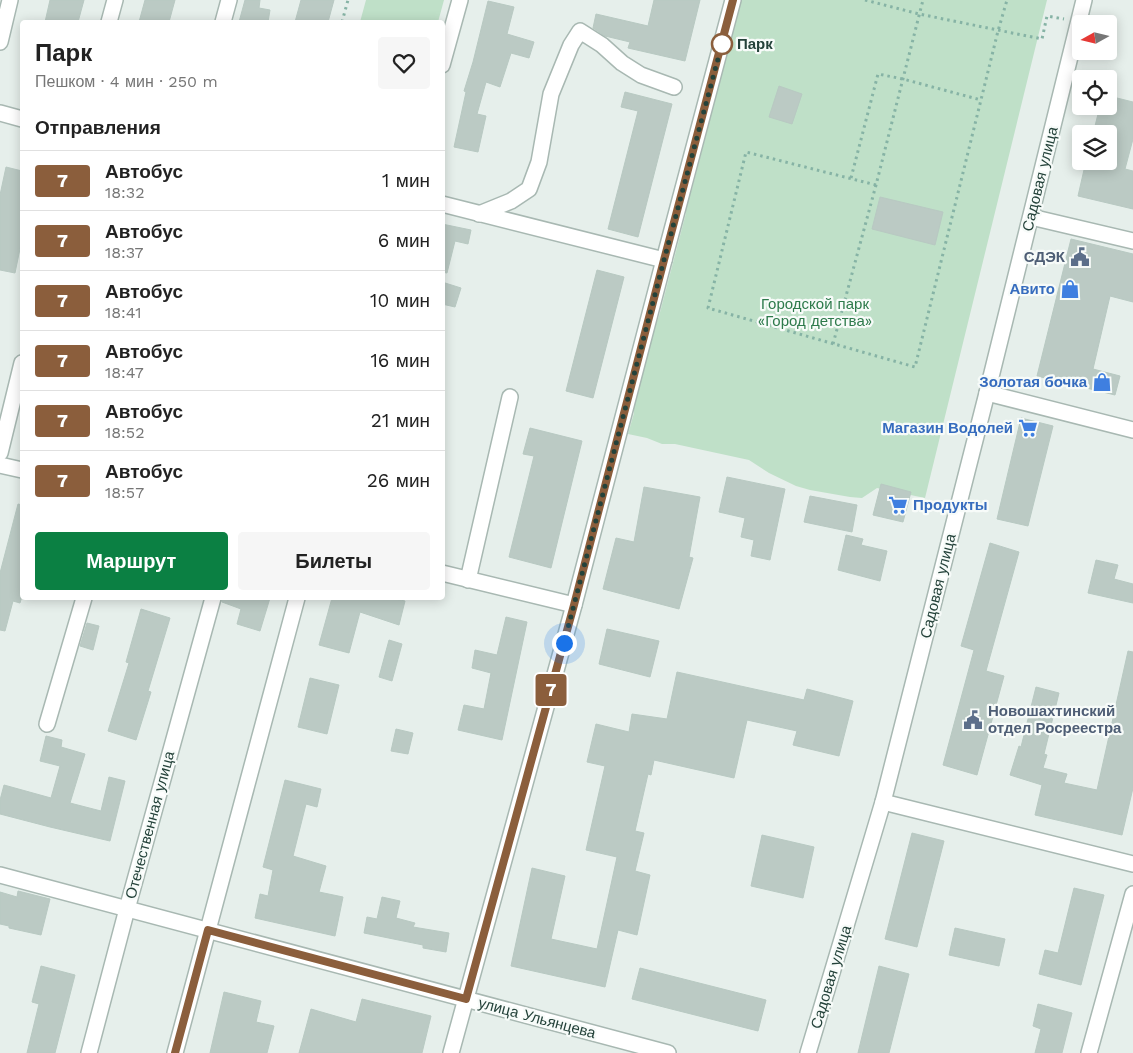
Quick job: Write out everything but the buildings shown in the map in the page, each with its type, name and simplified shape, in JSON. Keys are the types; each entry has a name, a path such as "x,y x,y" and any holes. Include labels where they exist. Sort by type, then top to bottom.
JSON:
{"street":[{"path":"0,42 10,0"},
{"path":"110,20 115,0"},
{"path":"224,20 229,0"},
{"path":"445,54 460,0"},
{"path":"451,1053 574,605 733,0"},
{"name":"Садовая улица","path":"1080,15 1084,0"},
{"path":"479,214 511,202 529,189 539,162 551,94 571,45 580,31 641,75 674,87"},
{"name":"Садовая улица","path":"808,1053 883,802 987,393 1072,47"},
{"path":"0,114 20,119"},
{"path":"445,205 664,260"},
{"path":"1031,217 1133,241"},
{"path":"0,453 20,371"},
{"path":"987,393 1133,430"},
{"path":"468,580 510,397"},
{"path":"0,465 20,470"},
{"path":"445,574 574,605"},
{"path":"48,724 83,600"},
{"name":"Отечественная улица","path":"89,1053 212,600"},
{"path":"176,1053 296,600"},
{"path":"883,802 1133,864"},
{"name":"улица Ульянцева","path":"0,875 668,1053"},
{"path":"1089,1053 1133,894"}],"path":[{"path":"343,20 348,0"},
{"path":"865,0 919,14 1042,39 1047,16 1072,21"},
{"path":"833,344 923,0"},
{"path":"876,185 746,152 708,308 915,368 1007,0"},
{"path":"851,178 878,74 981,100"}],"green space":[{"path":"366,0 444,0 439,20 361,20"},
{"name":"Городской парк «Город детства»","path":"741,0 1047,0 925,498 877,488 862,498 810,490 796,486 769,473 749,460 675,444 662,444 647,438 628,434 634,413 633,407 645,353 659,316 686,213 685,209 692,189"}],"bus line":[{"name":"7","path":"175,1053 208,930 466,999 574,605 733,0"}],"place":[{"name":"Парк","path":"722,44"},
{"name":"СДЭК","path":"1080,257"},
{"name":"Авито","path":"1070,289"},
{"name":"Золотая бочка","path":"1102,382"},
{"name":"Магазин Водолей","path":"1028,428"},
{"name":"Продукты","path":"898,505"},
{"name":"Новошахтинский отдел Росреестра","path":"973,720"}],"route":[{"path":"564,643 722,44"}]}
